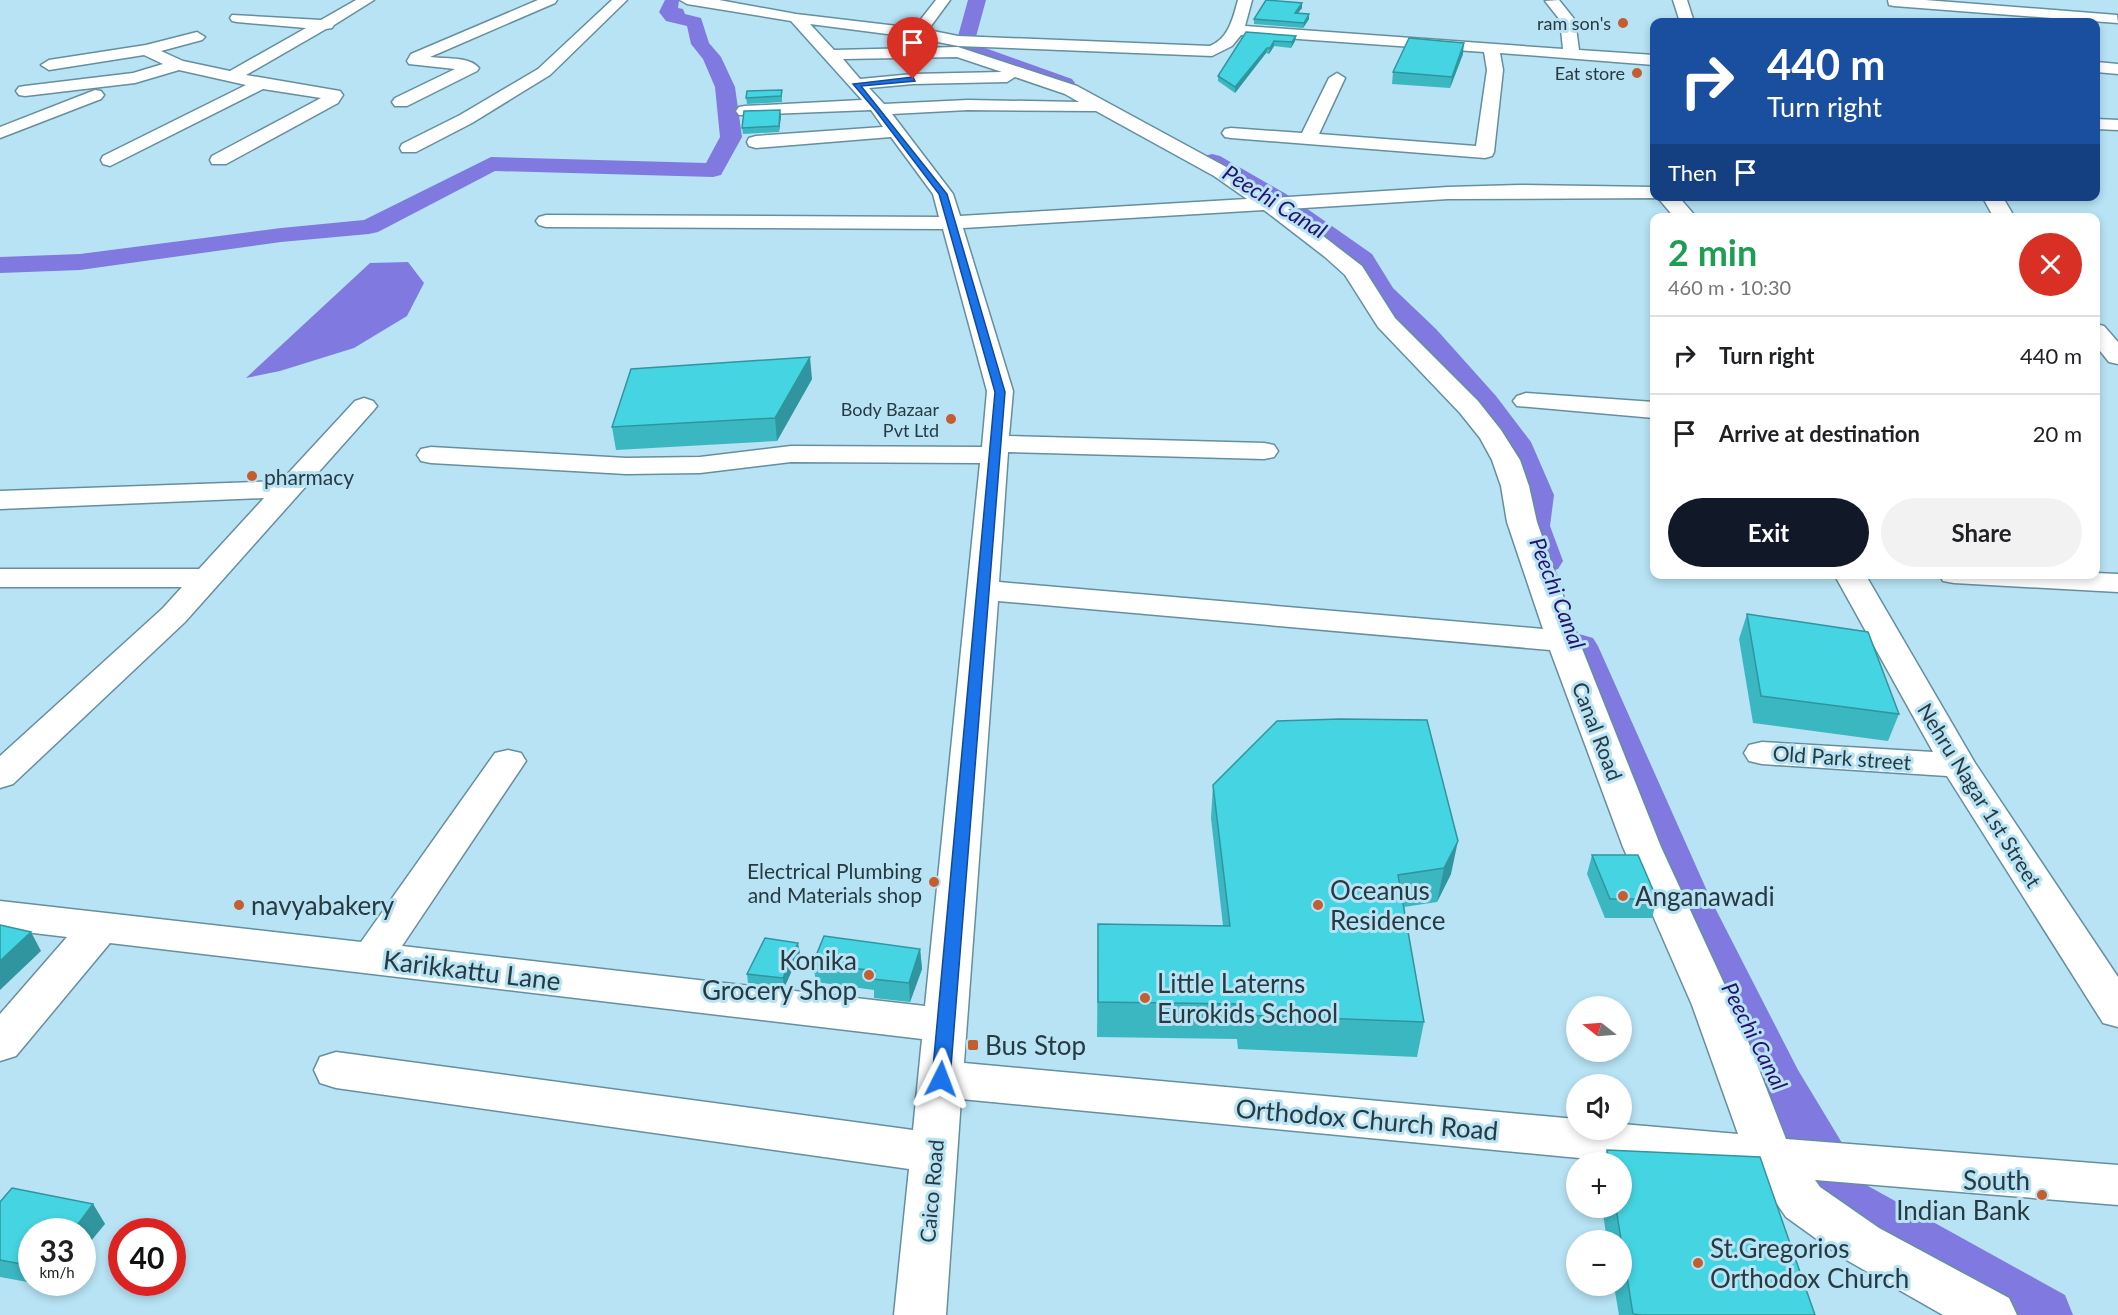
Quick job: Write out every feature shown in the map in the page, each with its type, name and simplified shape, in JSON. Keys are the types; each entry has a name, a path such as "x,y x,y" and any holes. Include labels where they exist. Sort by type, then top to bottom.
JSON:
{"street":[{"path":"232,76 327,25 367,0"},
{"path":"401,102 471,68 463,64 415,61 417,57 550,0"},
{"path":"409,148 466,119 544,72 620,0"},
{"path":"687,0 753,9 790,9 918,33 956,45"},
{"path":"918,33 943,0"},
{"path":"830,55 976,42 1212,51 1222,48 1238,30 1245,0"},
{"path":"1680,0 1686,18"},
{"path":"1552,1 1567,20 1572,53"},
{"path":"1894,2 2114,11"},
{"name":"Caico Road","path":"790,9 830,55 886,113 943,194 1000,392 920,1315"},
{"path":"237,18 327,25"},
{"path":"1457,45 1462,26"},
{"path":"1238,30 1650,60"},
{"path":"49,65 146,50 197,37"},
{"name":"Canal Road","path":"956,45 1029,76 1071,90 1282,204 1354,271 1386,322 1469,407 1492,436 1506,460 1515,486 1521,522 1563,641 1642,847 1781,1158 1803,1202 1861,1243 1991,1315"},
{"path":"1485,152 1495,70 1491,48"},
{"path":"146,50 178,65 261,84 334,95 332,99 219,160"},
{"path":"0,133 135,78 178,65"},
{"path":"2100,67 2118,69"},
{"path":"756,142 886,113 913,79 1029,76"},
{"path":"25,91 135,78"},
{"path":"1308,139 1336,78"},
{"path":"110,160 261,84"},
{"path":"745,111 886,113 968,105 1101,107"},
{"path":"2100,124 2118,125"},
{"path":"1231,133 1485,152 1520,191"},
{"path":"546,221 951,223 1448,193 1520,191 1650,193"},
{"path":"1672,201 1682,213"},
{"path":"1526,401 1650,410"},
{"path":"0,776 174,615 286,489 364,406"},
{"path":"431,455 626,466 700,465 791,454 995,449 1263,451"},
{"path":"0,500 286,489"},
{"path":"0,578 207,578"},
{"name":"Nehru Nagar 1st Street","path":"1853,579 1958,765 2118,1011"},
{"path":"2045,579 2118,583"},
{"path":"982,590 1563,641"},
{"name":"Old Park street","path":"1762,753 1958,765"},
{"path":"372,958 508,761"},
{"name":"Karikkattu Lane","path":"0,915 944,1025"},
{"path":"0,1044 100,927"},
{"path":"336,1070 934,1154"},
{"name":"Orthodox Church Road","path":"941,1079 1781,1158 2118,1185"}],"shaded area":[{"path":"408,262 424,283 407,316 354,348 280,371 246,378 370,263"}],"building":[{"path":"1266,0 1302,3 1295,13 1309,14 1304,23 1254,19"},
{"path":"1246,32 1296,36 1292,42 1274,41 1235,87 1218,76"},
{"path":"1409,38 1464,43 1452,77 1393,72"},
{"path":"782,90 781,96 746,98 747,91"},
{"path":"780,110 779,126 742,128 744,111"},
{"path":"810,357 775,418 612,427 631,369"},
{"path":"1747,614 1868,632 1899,714 1761,696"},
{"name":"Oceanus Residence","path":"1427,720 1458,841 1444,868 1398,875 1424,1022 1241,1015 1240,1004 1098,1002 1098,924 1230,926 1213,785 1277,721"},
{"path":"1592,855 1638,855 1657,899 1610,899"},
{"path":"0,925 31,932 0,961"},
{"path":"824,936 920,949 909,983 873,979 875,971 813,963"},
{"path":"765,938 798,943 783,978 747,974"},
{"name":"St.Gregorios Orthodox Church","path":"1607,1150 1760,1157 1815,1315 1633,1314 1630,1296 1632,1296 1632,1230 1620,1230 1618,1218 1632,1218 1632,1152 1607,1152"},
{"path":"12,1188 93,1204 82,1218 18,1218 18,1263 0,1260 0,1202"}],"waterway":[{"name":"Peechi Canal","path":"977,0 964,47 1065,83"},
{"path":"0,265 80,262 281,235 369,227 491,164 713,170 731,137 725,87 712,57 700,44 695,22 672,17 677,13 668,12 672,2"},
{"name":"Peechi Canal","path":"1212,161 1278,199 1363,259 1382,292 1426,335 1485,402 1515,442 1537,495 1533,526 1545,561"},
{"name":"Peechi Canal","path":"1579,646 1688,902 1779,1085 1848,1203 2043,1315"}],"place":[{"name":"ram son's","path":"1623,23"},
{"name":"Eat store","path":"1637,73"},
{"name":"Body Bazaar Pvt Ltd","path":"951,419"},
{"name":"pharmacy","path":"252,476"},
{"name":"Electrical Plumbing and Materials shop","path":"934,882"},
{"name":"Anganawadi","path":"1623,896"},
{"name":"navyabakery","path":"239,905"},
{"name":"Oceanus Residence","path":"1318,905"},
{"name":"Konika Grocery Shop","path":"869,975"},
{"name":"Little Laterns Eurokids School","path":"1145,998"},
{"name":"Bus Stop","path":"973,1045"},
{"name":"South Indian Bank","path":"2042,1195"},
{"name":"St.Gregorios Orthodox Church","path":"1698,1263"}],"route":[{"path":"913,79 856,84 879,109 943,194 1000,392 941,1079"}]}
